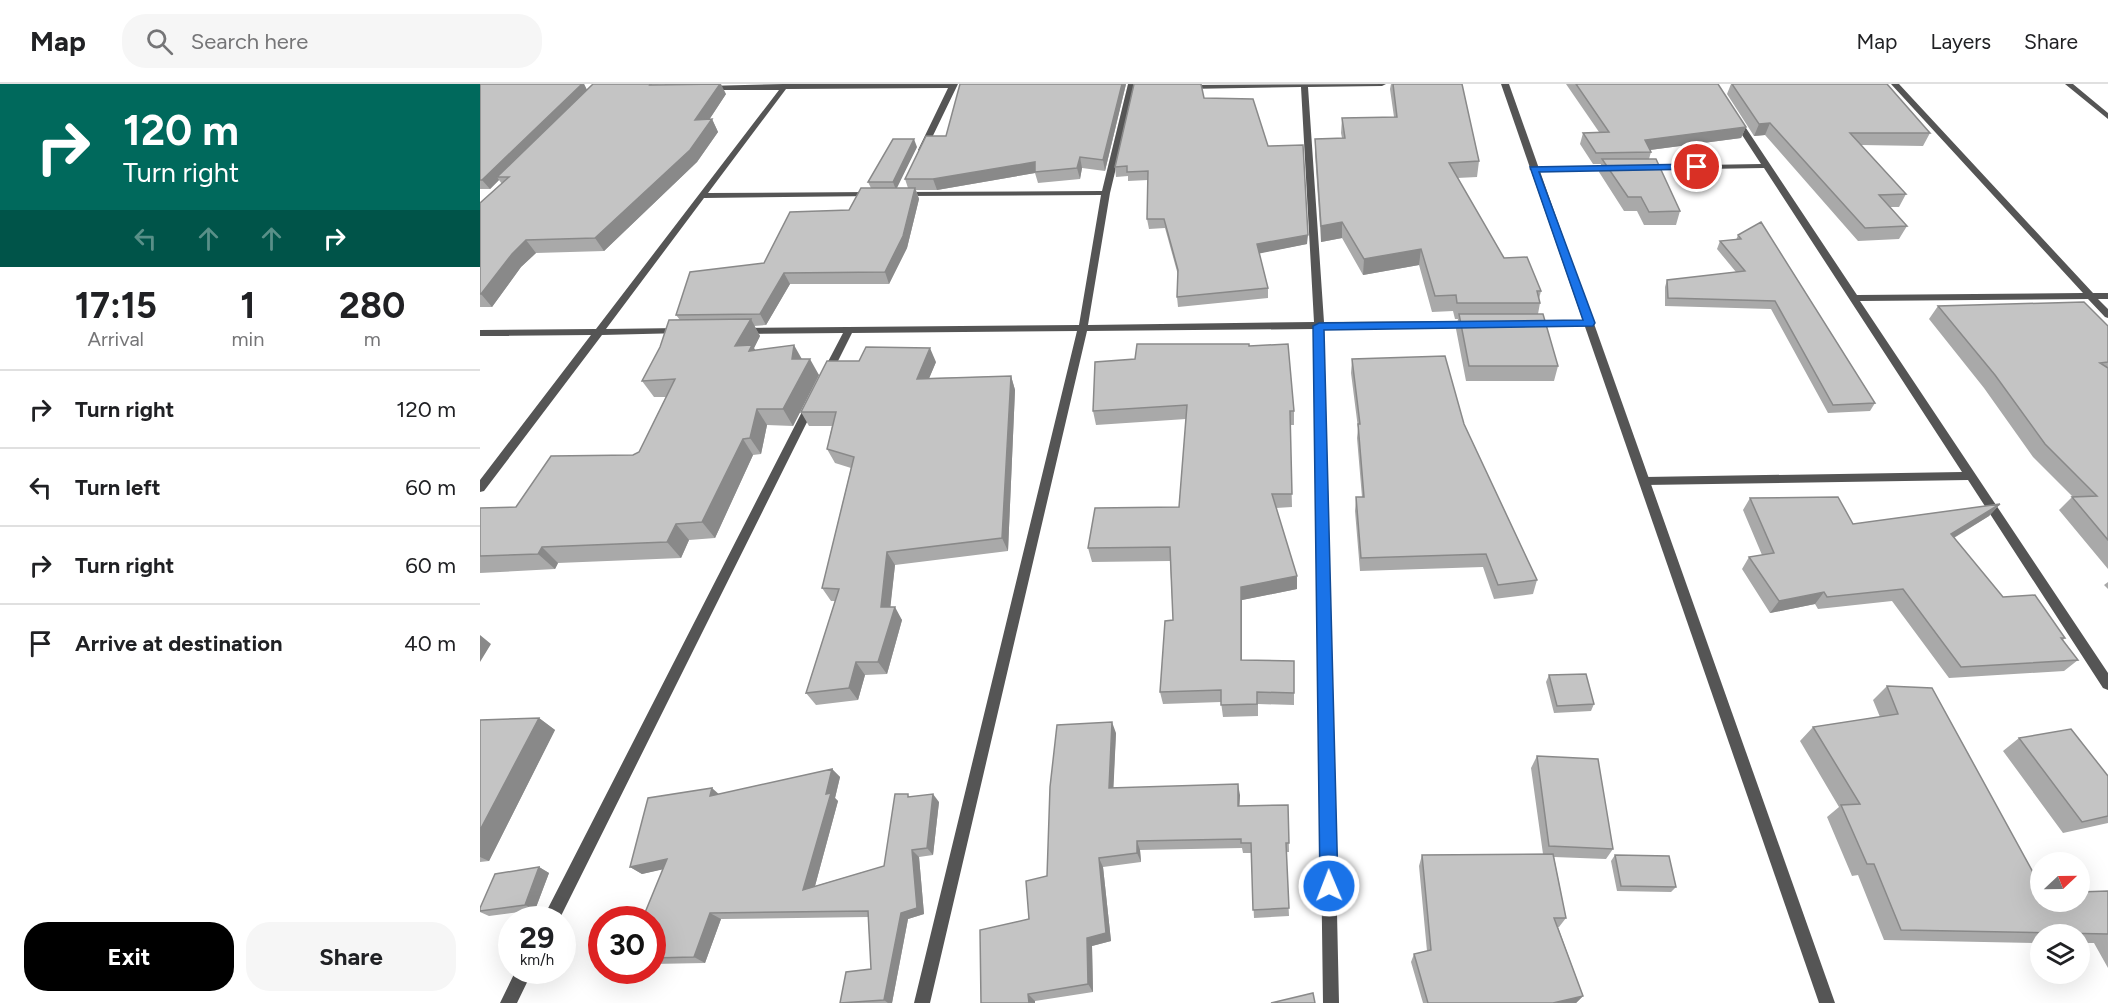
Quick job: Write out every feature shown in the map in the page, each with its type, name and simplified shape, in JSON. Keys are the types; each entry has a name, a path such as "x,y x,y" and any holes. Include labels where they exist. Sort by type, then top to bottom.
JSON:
{"street":[{"path":"1177,87 1382,84"},
{"path":"1506,84 1533,169 1645,481 1827,1003"},
{"path":"1895,84 2108,315"},
{"path":"2069,84 2108,117"},
{"path":"704,88 954,85 920,155"},
{"path":"1304,85 1319,326 1331,1003"},
{"path":"480,488 786,86"},
{"path":"922,1003 1083,328 1106,193 1135,86"},
{"path":"1731,111 2108,684"},
{"path":"1638,168 1767,166"},
{"path":"1533,169 1627,168"},
{"path":"900,194 905,184"},
{"path":"703,196 1106,193"},
{"path":"1854,298 2108,296"},
{"path":"1519,324 1589,323"},
{"path":"729,331 1484,324"},
{"path":"557,906 849,330"},
{"path":"480,333 694,331"},
{"path":"1645,481 1971,476"},
{"path":"508,1003 518,984"}],"building":[{"path":"480,84 582,84 480,180"},
{"path":"593,84 720,84 695,120 712,119 690,150 595,238 526,240 480,294 480,203 509,177 497,177"},
{"path":"960,84 1122,84 1103,160 1080,157 1077,168 1035,172 1035,162 933,179 905,179 926,136 946,136"},
{"path":"1134,84 1201,84 1204,98 1253,99 1268,146 1303,145 1308,235 1257,244 1268,288 1177,297 1178,270 1164,219 1147,219 1148,171 1127,172 1127,166 1115,167"},
{"path":"1393,84 1462,84 1479,161 1449,163 1504,258 1527,257 1541,291 1537,291 1540,303 1457,303 1456,295 1435,296 1421,249 1364,259 1342,222 1321,226 1315,139 1345,138 1342,118 1397,117"},
{"path":"1576,84 1718,84 1746,127 1645,140 1651,152 1596,153 1583,133 1609,132"},
{"path":"1732,84 1887,84 1930,133 1850,133 1906,194 1879,195 1907,226 1865,228 1770,123 1759,124"},
{"path":"893,139 914,139 893,182 868,182"},
{"path":"1602,159 1656,159 1680,211 1649,212 1641,197 1628,197"},
{"path":"861,188 915,188 903,236 885,272 784,273 760,314 676,315 690,272 764,263 790,212 849,210"},
{"path":"1761,222 1875,403 1833,405 1775,301 1668,298 1667,280 1745,271 1720,241 1741,239 1738,235"},
{"path":"2084,302 2108,326 2108,362 2100,363 2108,368 2108,540 2072,497 2097,496 2045,444 1995,375 1938,306"},
{"path":"1459,314 1543,314 1558,366 1469,366"},
{"path":"751,319 735,346 752,345 749,351 794,345 792,359 810,359 783,409 757,409 750,438 743,439 702,522 676,524 667,542 542,547 538,554 480,556 480,508 516,507 551,456 633,455 639,452 675,379 642,381 660,347 669,320"},
{"path":"1137,344 1249,344 1249,346 1288,344 1294,411 1290,411 1292,494 1272,494 1297,576 1241,587 1241,660 1294,661 1294,693 1257,692 1257,704 1221,705 1221,690 1160,692 1165,621 1173,620 1170,547 1088,548 1095,508 1179,507 1187,405 1093,411 1095,362 1135,359"},
{"path":"866,347 930,348 917,379 1011,376 1002,538 887,552 881,607 895,607 878,662 856,662 849,688 806,693 839,589 822,588 854,457 827,449 836,412 801,412 827,361 859,361"},
{"path":"1445,356 1464,424 1537,580 1498,585 1486,554 1361,558 1356,497 1364,497 1358,424 1360,424 1352,359"},
{"path":"1838,497 1853,524 2000,504 1951,534 2003,597 2035,595 2065,638 2061,638 2078,660 1961,667 1903,589 1827,597 1824,592 1779,601 1749,557 1774,553 1750,498"},
{"path":"1586,674 1594,704 1557,706 1549,675"},
{"path":"1887,686 1932,688 2030,867 2030,912 2090,912 2090,892 2108,891 2108,934 2090,934 2090,924 2030,924 2030,932 1901,930 1874,864 1867,864 1841,805 1860,804 1813,727 1898,714"},
{"path":"539,718 480,830 480,720"},
{"path":"1112,722 1109,788 1238,784 1238,806 1288,805 1289,843 1286,843 1289,908 1253,910 1251,843 1241,843 1241,839 1137,841 1137,853 1099,858 1106,933 1087,938 1088,984 1028,994 1029,1003 981,1003 980,930 1029,919 1026,881 1047,876 1050,787 1057,725"},
{"path":"2071,729 2108,776 2108,816 2082,822 2019,738"},
{"path":"1537,756 1598,759 1613,849 1549,846"},
{"path":"832,769 826,794 831,793 803,890 884,866 895,794 908,794 908,797 933,794 927,848 912,850 917,908 901,913 884,1000 840,1003 846,972 871,969 868,911 710,913 694,957 666,958 666,906 648,906 667,859 630,867 648,798 712,788 710,796"},
{"path":"1553,854 1566,918 1554,918 1583,996 1553,1003 1428,1003 1414,954 1431,950 1422,855"},
{"path":"1615,855 1669,856 1676,887 1621,886"},
{"path":"539,867 525,905 498,906 498,909 480,911 495,874"},
{"path":"1313,993 1315,1003 1271,1003"}],"route":[{"path":"1329,886 1319,326 1589,323 1533,169 1697,167"}]}
